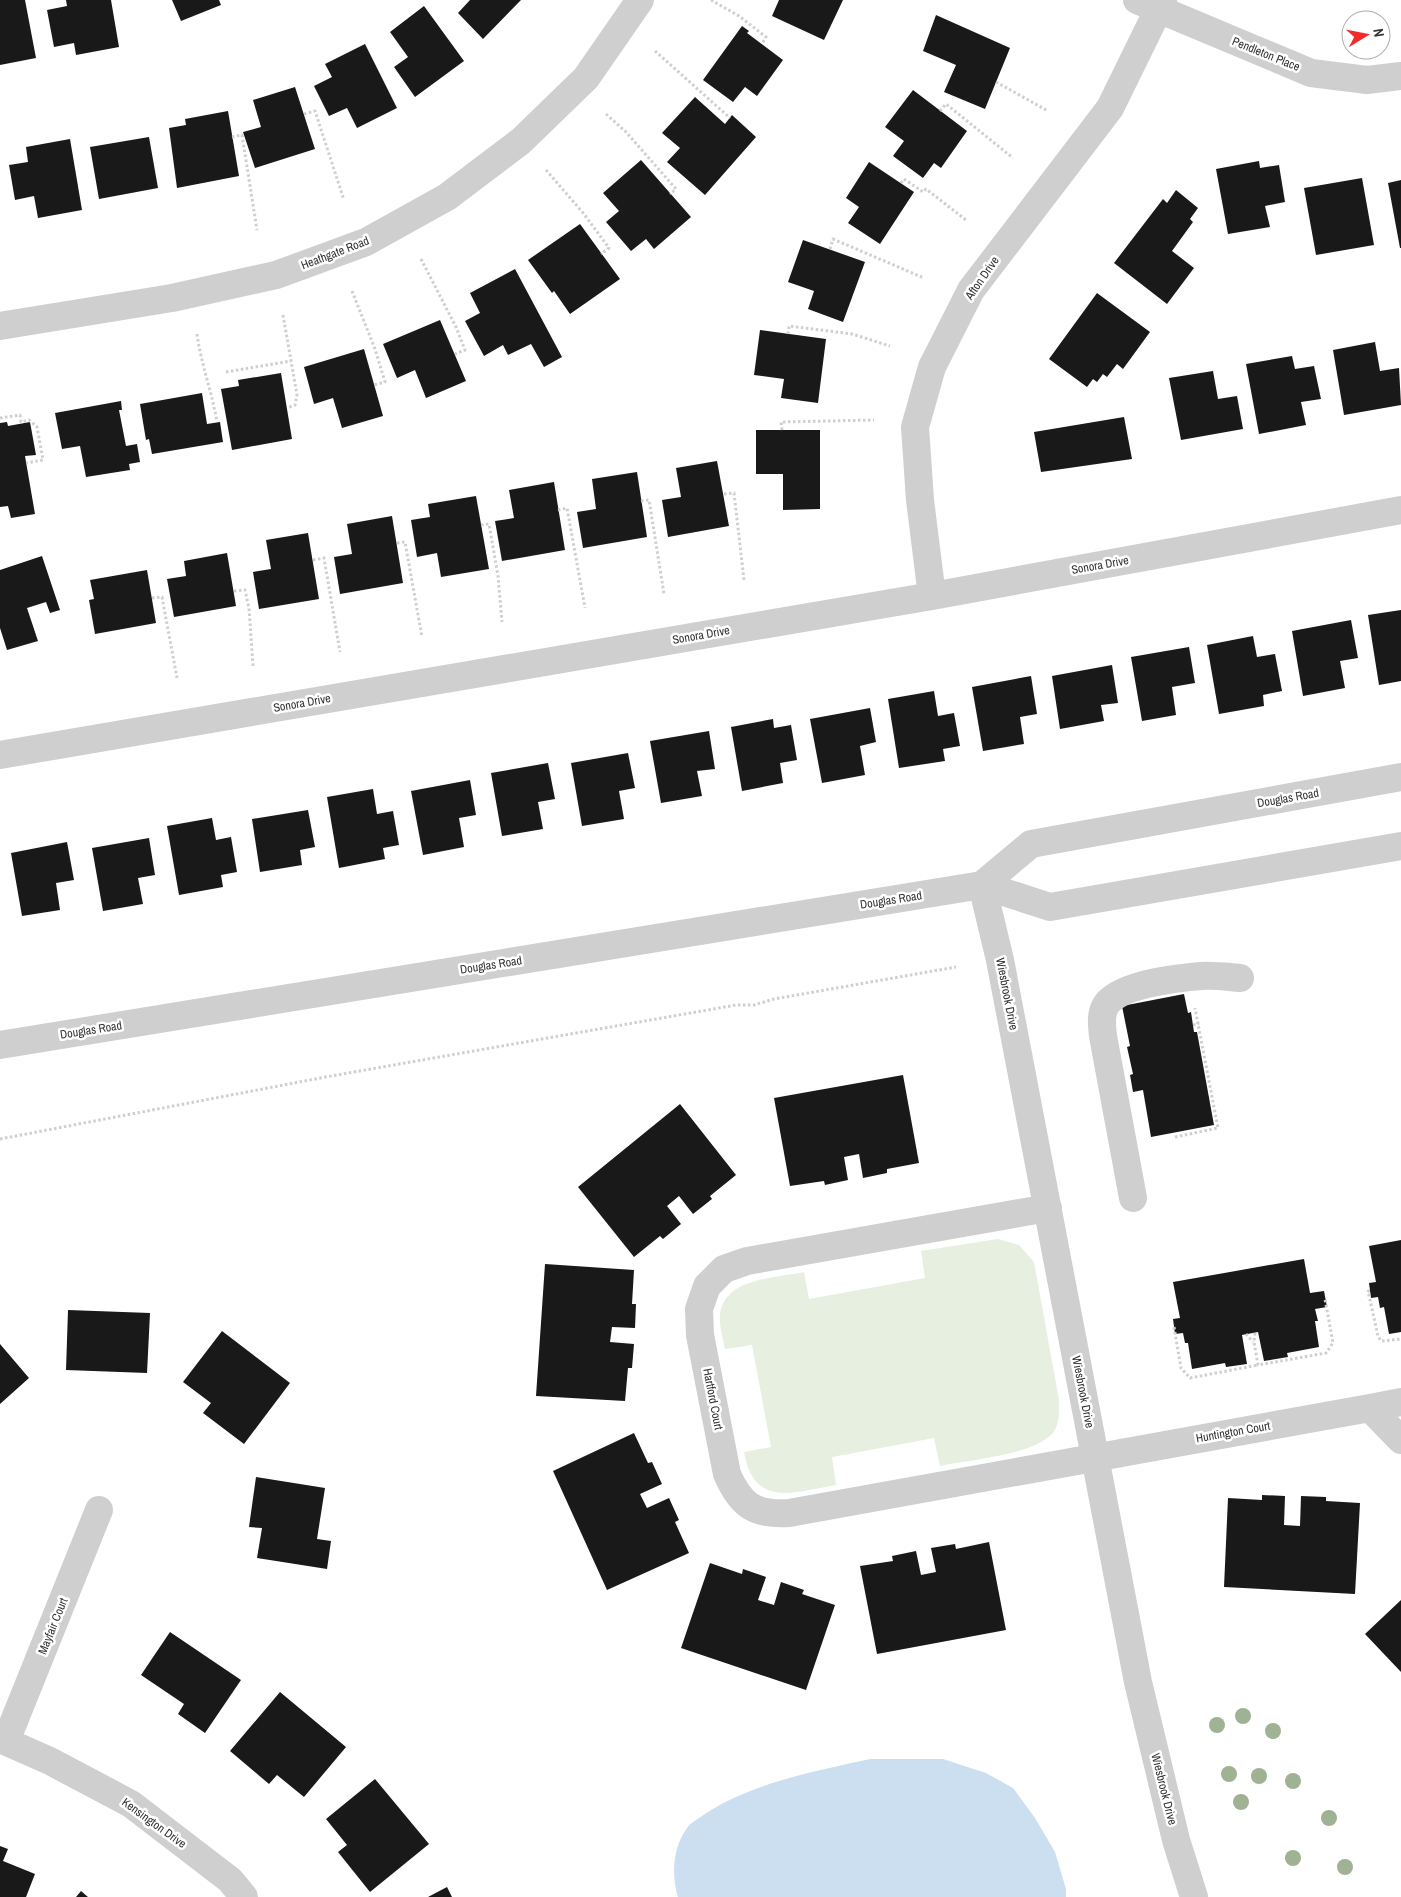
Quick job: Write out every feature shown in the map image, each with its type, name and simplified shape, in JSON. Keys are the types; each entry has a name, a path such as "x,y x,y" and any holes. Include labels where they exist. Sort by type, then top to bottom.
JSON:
{"street":[{"name":"Heathgate Road","path":"0,326 172,298 276,275 366,242 447,198 521,141 586,78 640,0"},
{"name":"Pendleton Place","path":"1153,3 1311,73 1367,80 1401,76"},
{"name":"Afton Drive","path":"932,596 920,500 915,427 932,367 971,290 1110,108 1153,3"},
{"name":"Sonora Drive","path":"0,755 932,596 1401,510"},
{"name":"Douglas Road","path":"982,885 1031,844 1401,777"},
{"name":"Douglas Road","path":"0,1045 982,885 1050,907 1401,846"},
{"name":"Wiesbrook Drive","path":"982,885 1000,960 1138,1682 1176,1840 1194,1897"},
{"path":"1133,1198 1103,1036 1102,1020 1105,1006 1114,997 1139,986 1202,976 1240,978"},
{"name":"Hartford Court","path":"1048,1208 747,1261 724,1269 707,1286 699,1309 702,1344 727,1474 735,1493 751,1508 769,1514 789,1513 1096,1457"},
{"name":"Huntington Court","path":"1096,1457 1401,1402"},
{"path":"1370,1408 1401,1440"},
{"name":"Mayfair Court","path":"3,1740 100,1510"},
{"name":"Kensington Drive","path":"3,1740 56,1764 131,1804 230,1880 244,1897"}],"path":[{"path":"711,0 739,16 766,37 762,44"},
{"path":"655,51 730,118"},
{"path":"996,82 1048,111"},
{"path":"940,110 946,104 1012,158"},
{"path":"304,114 315,111 344,200"},
{"path":"606,114 626,132 676,189 670,194"},
{"path":"232,137 242,135 257,230"},
{"path":"546,170 584,214 609,248 601,254"},
{"path":"901,183 904,179 923,192 926,189 966,220"},
{"path":"830,249 833,240 924,278"},
{"path":"421,259 446,306 465,350 455,354"},
{"path":"352,291 375,349 385,382 374,385"},
{"path":"283,315 297,398 295,405 287,408"},
{"path":"788,334 789,326 852,334 890,346"},
{"path":"197,334 200,359 213,396 217,422"},
{"path":"226,372 291,361"},
{"path":"0,418 20,415 21,422 29,420 37,427 43,460 26,463"},
{"path":"782,430 782,422 874,420"},
{"path":"724,494 734,493 744,580"},
{"path":"641,501 649,500 664,594"},
{"path":"558,510 567,508 585,608"},
{"path":"481,525 489,524 498,576 502,622"},
{"path":"397,543 405,542 422,637"},
{"path":"312,560 324,558 340,652"},
{"path":"234,591 245,590 249,608 253,666"},
{"path":"152,598 162,596 177,678"},
{"path":"0,1138 331,1076 736,1005 754,1005 774,999 956,967"},
{"path":"1176,1137 1218,1128 1198,1024"},
{"path":"1370,1291 1368,1291 1381,1341 1401,1339"},
{"path":"1174,1327 1181,1368 1184,1374 1190,1378 1326,1353 1330,1350 1333,1343 1325,1299"},
{"path":"1255,1333 1254,1342 1258,1365"},
{"path":"1246,1334 1254,1342"}],"green space":[{"path":"998,1239 1019,1245 1034,1262 1059,1400 1058,1422 1052,1434 1043,1441 1015,1452 940,1466 934,1438 832,1457 836,1485 805,1491 778,1492 766,1489 757,1482 749,1470 744,1452 771,1447 752,1345 725,1349 720,1314 724,1302 731,1293 741,1286 766,1278 804,1272 809,1299 925,1278 921,1251"}],"water":[{"path":"870,1759 943,1759 986,1773 1013,1788 1035,1818 1055,1852 1066,1889 1066,1897 678,1897 674,1880 676,1852 682,1836 692,1823 720,1805 761,1787 805,1774"}],"building":[{"path":"0,0 25,0 36,58 0,65"},
{"path":"66,0 111,0 119,47 76,55 74,43 54,47 47,10 67,6"},
{"path":"172,0 219,0 221,5 181,21"},
{"path":"470,0 521,0 483,39 458,13"},
{"path":"779,0 843,0 824,40 772,16"},
{"path":"424,6 464,61 415,97 394,67 408,57 390,32"},
{"path":"936,15 1010,48 985,109 944,92 956,65 923,51"},
{"path":"742,26 749,31 747,33 783,60 757,96 745,87 733,102 703,80"},
{"path":"365,44 397,108 357,128 347,108 329,116 314,86 332,77 325,64"},
{"path":"295,87 315,149 255,168 243,132 261,127 253,100"},
{"path":"913,90 967,131 941,168 934,163 923,178 893,156 904,141 885,127"},
{"path":"695,97 725,124 732,115 756,137 705,195 667,162 680,148 662,133"},
{"path":"228,111 239,176 177,188 169,128 186,125 185,119"},
{"path":"149,137 158,188 99,199 90,147"},
{"path":"70,139 82,210 38,218 34,196 15,200 9,165 28,162 26,147"},
{"path":"641,160 691,217 654,249 646,239 631,251 606,222 619,211 603,193"},
{"path":"1259,161 1260,168 1279,165 1285,202 1265,206 1270,227 1228,234 1216,169"},
{"path":"869,162 914,192 880,244 848,223 859,207 846,198"},
{"path":"1362,178 1374,245 1316,255 1304,188"},
{"path":"1401,180 1401,248 1400,248 1388,183"},
{"path":"1176,190 1198,208 1190,219 1193,222 1172,251 1194,268 1167,304 1114,263 1163,199 1167,203"},
{"path":"580,224 620,279 570,314 528,260"},
{"path":"803,240 865,262 843,322 808,309 814,291 788,282"},
{"path":"515,269 562,357 544,367 531,344 508,355 503,345 484,356 465,321 480,313 470,293"},
{"path":"1097,293 1150,332 1123,369 1117,364 1107,377 1103,374 1097,382 1093,379 1087,387 1049,359"},
{"path":"440,320 466,381 426,398 415,370 397,378 383,344"},
{"path":"760,330 826,339 818,403 781,398 784,379 754,375"},
{"path":"1375,342 1380,371 1399,368 1401,405 1344,415 1333,350"},
{"path":"364,349 383,416 342,428 333,398 314,404 304,367"},
{"path":"1292,356 1295,369 1314,366 1321,399 1301,402 1306,425 1259,434 1246,364"},
{"path":"1213,371 1218,399 1237,396 1243,429 1181,440 1169,378"},
{"path":"281,373 292,439 232,450 221,389 239,386 238,380"},
{"path":"202,393 207,424 220,422 223,442 152,454 149,439 146,440 140,404"},
{"path":"121,401 122,410 119,410 126,446 137,444 140,462 129,464 130,470 86,477 80,446 62,449 55,413"},
{"path":"1124,417 1132,459 1041,472 1034,432"},
{"path":"7,422 8,426 30,422 36,455 25,456 35,514 11,518 8,506 0,507 0,423"},
{"path":"756,430 820,430 820,509 783,510 783,474 756,474"},
{"path":"717,461 729,526 668,537 662,500 681,497 676,468"},
{"path":"637,472 647,537 583,548 577,512 596,509 592,479"},
{"path":"554,482 565,550 502,561 495,521 514,518 509,490"},
{"path":"476,496 489,569 441,577 437,553 417,557 411,520 430,517 428,504"},
{"path":"392,516 403,583 340,594 334,557 352,554 347,524"},
{"path":"308,533 319,599 259,609 253,572 271,569 266,540"},
{"path":"227,553 236,606 174,617 167,579 186,576 184,561"},
{"path":"42,556 60,610 50,613 46,602 27,608 38,641 7,650 0,628 0,570"},
{"path":"147,570 156,623 95,634 89,600 94,599 90,580"},
{"path":"1401,610 1401,681 1379,685 1368,615"},
{"path":"1351,620 1358,658 1340,661 1345,688 1303,696 1292,631"},
{"path":"1253,636 1257,657 1275,654 1282,691 1263,695 1264,706 1219,714 1207,645"},
{"path":"1189,647 1195,683 1172,687 1176,715 1142,721 1131,657"},
{"path":"1112,665 1118,703 1101,705 1104,721 1060,729 1052,676"},
{"path":"1031,676 1037,714 1020,717 1024,744 983,751 972,687"},
{"path":"934,691 938,716 954,713 960,746 943,749 945,761 899,768 888,699"},
{"path":"870,708 876,742 860,746 865,775 822,783 810,719"},
{"path":"773,719 774,728 791,725 797,760 780,763 783,783 742,791 731,727"},
{"path":"709,731 715,769 697,771 702,796 661,803 650,741"},
{"path":"628,753 635,788 619,791 624,819 582,826 571,763"},
{"path":"548,763 555,799 538,802 543,829 502,836 491,773"},
{"path":"470,780 476,815 459,818 464,847 423,855 411,791"},
{"path":"373,789 377,814 393,811 399,845 383,848 385,859 339,868 327,797"},
{"path":"308,810 315,847 300,850 302,865 260,872 252,819"},
{"path":"212,818 216,840 231,837 237,872 221,875 223,887 179,895 167,826"},
{"path":"149,838 155,875 138,878 143,904 103,911 92,848"},
{"path":"67,842 74,880 56,883 60,910 22,916 11,853"},
{"path":"1184,994 1188,1013 1191,1012 1194,1032 1197,1032 1214,1125 1151,1137 1143,1090 1133,1092 1130,1075 1133,1074 1127,1047 1130,1046 1122,1006"},
{"path":"903,1075 919,1163 887,1169 887,1173 863,1178 859,1154 844,1157 848,1180 825,1185 824,1181 790,1186 774,1098"},
{"path":"680,1104 736,1175 710,1196 712,1199 693,1214 679,1196 667,1206 681,1224 663,1239 660,1236 634,1257 578,1187"},
{"path":"1401,1240 1401,1332 1389,1334 1384,1307 1380,1308 1378,1297 1371,1298 1369,1283 1376,1282 1369,1246"},
{"path":"1304,1259 1310,1293 1324,1291 1327,1307 1315,1309 1318,1321 1315,1321 1319,1347 1287,1353 1288,1357 1264,1361 1258,1332 1242,1335 1247,1364 1226,1367 1225,1363 1192,1369 1188,1343 1185,1343 1183,1333 1175,1334 1173,1319 1180,1318 1173,1282"},
{"path":"545,1264 634,1270 632,1304 636,1304 635,1328 612,1327 610,1342 634,1344 632,1368 628,1368 625,1401 536,1396"},
{"path":"68,1310 150,1313 147,1373 66,1370"},
{"path":"222,1331 290,1383 244,1444 203,1413 211,1403 183,1382"},
{"path":"0,1344 29,1378 0,1404"},
{"path":"634,1433 648,1463 652,1462 662,1484 640,1494 647,1508 669,1498 679,1520 675,1522 689,1553 607,1590 553,1471"},
{"path":"256,1477 325,1488 317,1539 331,1541 327,1569 257,1558 262,1528 249,1527"},
{"path":"1262,1495 1285,1496 1284,1525 1300,1526 1301,1496 1326,1497 1326,1501 1360,1503 1355,1594 1224,1587 1228,1498 1262,1500"},
{"path":"989,1542 1006,1630 877,1654 860,1566 893,1561 892,1556 916,1551 921,1575 936,1572 931,1548 955,1544 956,1549"},
{"path":"710,1563 742,1574 743,1569 766,1577 758,1600 774,1605 781,1582 804,1590 802,1594 835,1605 806,1690 681,1648"},
{"path":"1401,1600 1401,1672 1365,1634"},
{"path":"170,1632 241,1680 205,1733 178,1714 184,1704 141,1675"},
{"path":"280,1692 346,1747 304,1797 277,1775 269,1784 230,1751"},
{"path":"375,1779 429,1844 370,1892 338,1852 347,1845 326,1819"},
{"path":"0,1846 8,1849 3,1861 35,1874 26,1897 0,1897"},
{"path":"447,1887 452,1897 428,1897"},
{"path":"81,1891 88,1897 76,1897"}]}
